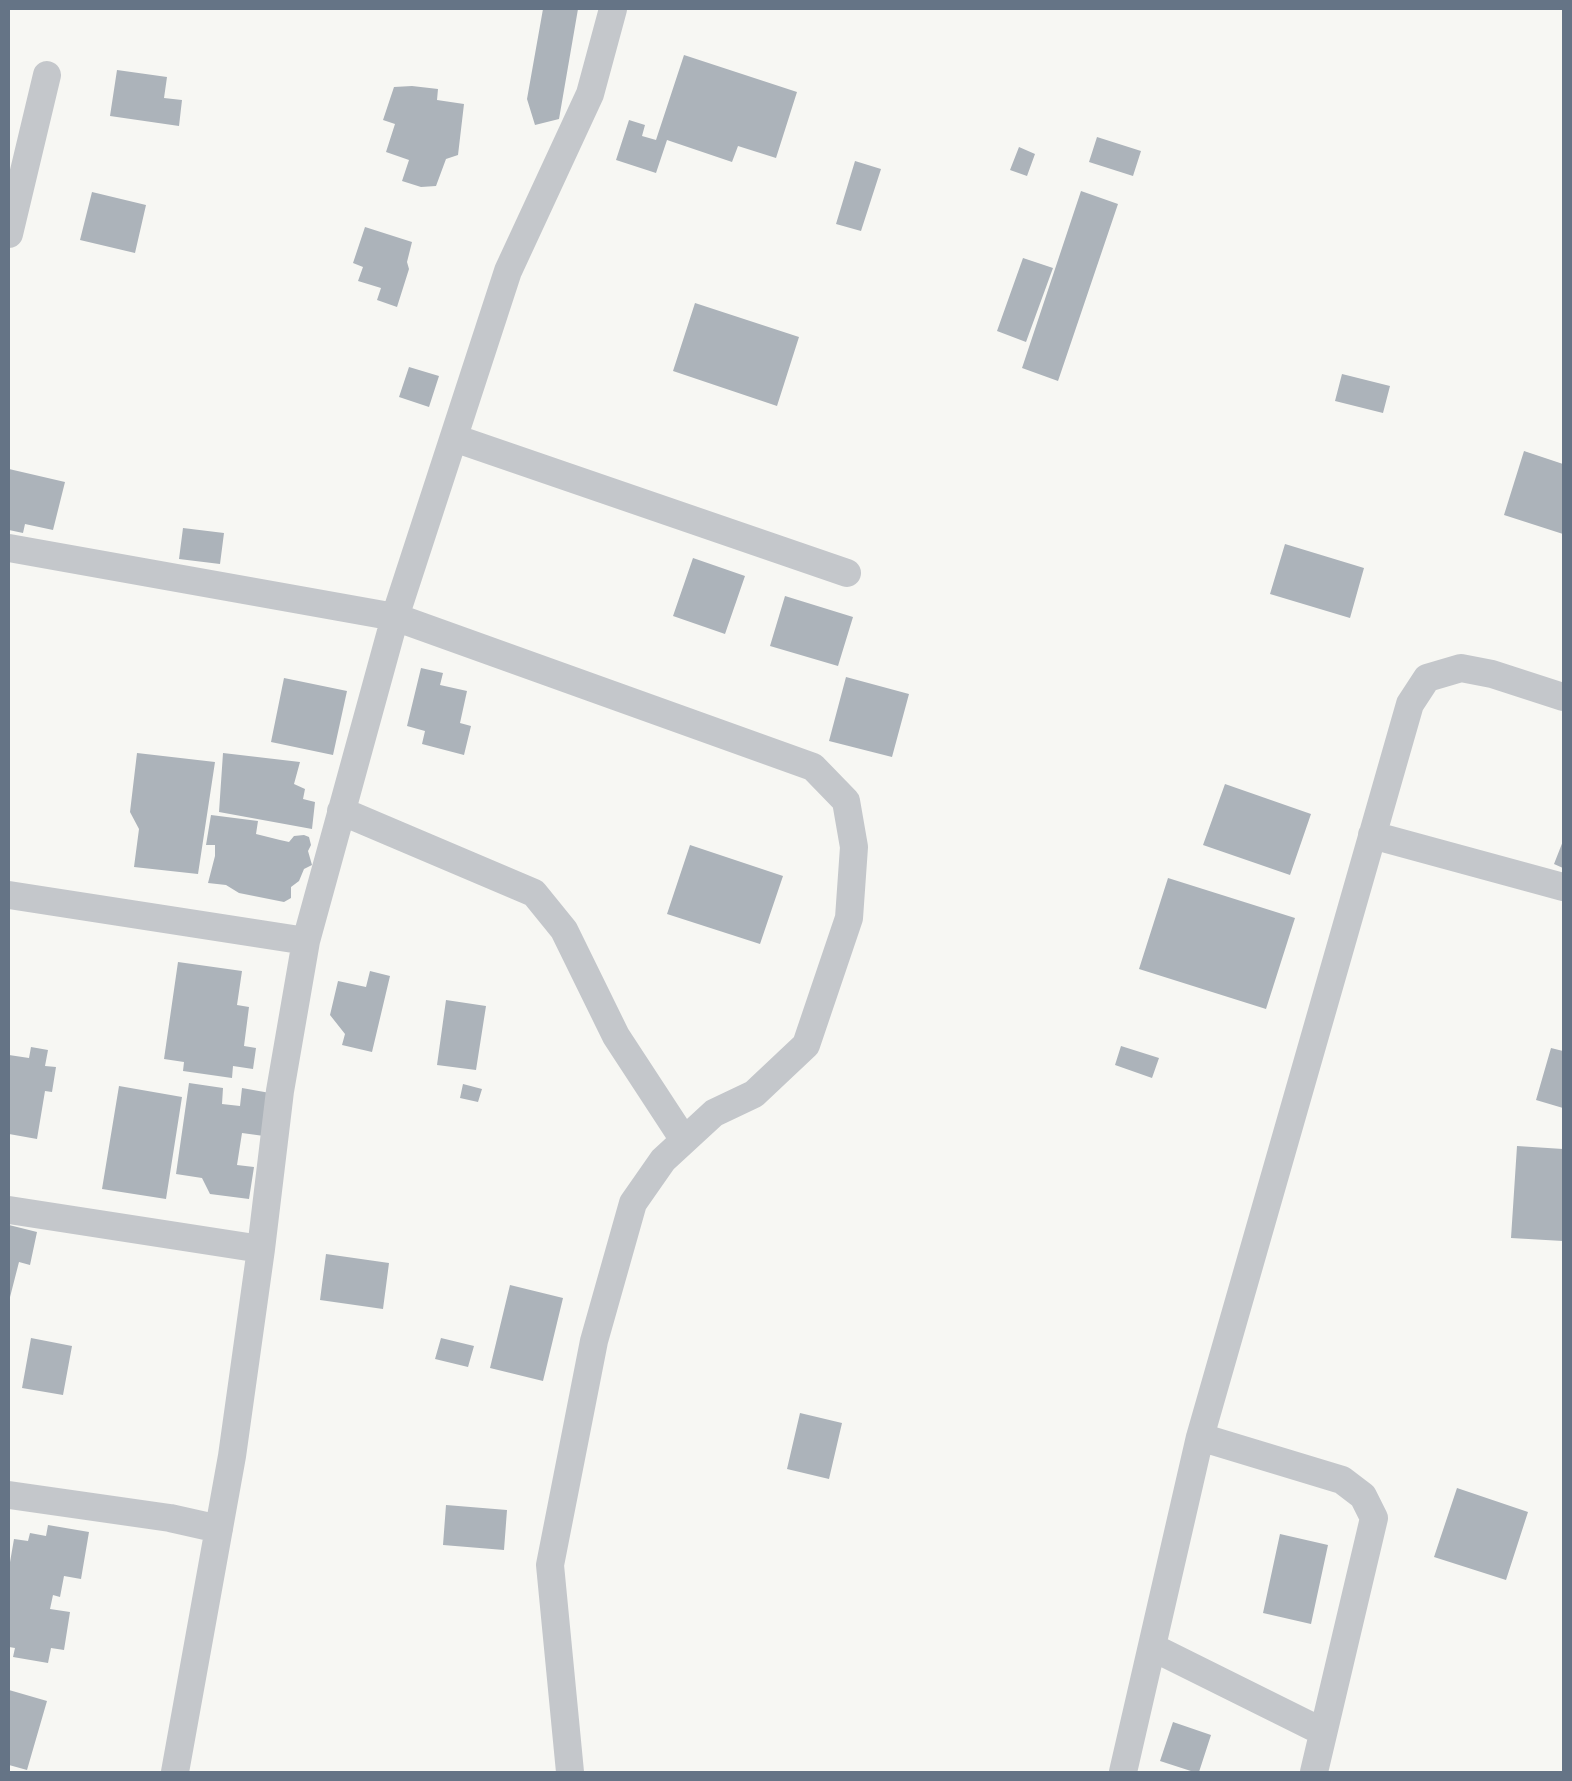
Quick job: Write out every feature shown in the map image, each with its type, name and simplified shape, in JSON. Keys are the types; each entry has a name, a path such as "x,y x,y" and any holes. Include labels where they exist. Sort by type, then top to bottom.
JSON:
{"street":[{"path":"175,1772 232,1456 261,1249 280,1091 306,941 396,617 508,271 590,94 613,9"},
{"path":"9,234 47,75"},
{"path":"454,438 847,573"},
{"path":"9,548 396,617 813,766 846,801 854,846 849,918 806,1045 754,1094 714,1113 684,1140 663,1160 633,1203 594,1341 550,1565 570,1772"},
{"path":"1124,1772 1200,1437 1410,704 1427,678 1461,668 1492,674 1563,697"},
{"path":"341,811 534,893 564,930 616,1036 684,1140"},
{"path":"1372,835 1563,887"},
{"path":"9,895 306,941"},
{"path":"9,1210 261,1249"},
{"path":"1200,1437 1342,1480 1363,1496 1374,1518 1314,1772"},
{"path":"9,1495 170,1518 219,1529"},
{"path":"1152,1647 1323,1732"}],"building":[{"path":"543,9 578,9 559,119 535,125 527,99"},
{"path":"684,55 797,92 776,158 738,146 732,162 667,140 656,173 616,160 629,120 645,125 642,136 656,140"},
{"path":"117,70 167,77 164,98 182,100 179,126 110,116"},
{"path":"412,86 438,89 437,100 464,104 458,155 446,159 436,186 421,187 402,181 409,160 386,152 395,124 383,120 394,87"},
{"path":"1097,137 1141,151 1133,176 1089,162"},
{"path":"1019,147 1035,154 1027,176 1010,170"},
{"path":"855,161 881,169 861,231 836,224"},
{"path":"1081,191 1118,204 1058,381 1022,368"},
{"path":"92,192 146,205 135,253 80,240"},
{"path":"365,227 412,242 407,262 409,269 397,307 377,300 381,288 358,281 363,267 353,263"},
{"path":"1023,258 1053,268 1026,342 997,331"},
{"path":"695,303 799,337 777,406 673,371"},
{"path":"409,367 439,376 429,407 399,397"},
{"path":"1342,374 1390,386 1383,413 1335,401"},
{"path":"1524,451 1563,464 1563,534 1504,515"},
{"path":"9,469 65,482 53,530 25,524 23,533 9,530"},
{"path":"183,528 224,533 220,564 179,559"},
{"path":"1285,544 1364,568 1350,618 1270,594"},
{"path":"693,558 745,576 725,634 673,616"},
{"path":"785,596 853,617 838,666 770,646"},
{"path":"421,668 443,673 440,685 467,691 460,723 471,726 464,755 422,744 425,731 407,726"},
{"path":"846,677 909,694 892,757 829,741"},
{"path":"284,678 347,691 333,755 271,742"},
{"path":"137,753 215,762 198,874 134,867 139,829 130,812"},
{"path":"223,753 300,762 294,784 305,789 303,799 315,802 312,829 219,812"},
{"path":"1225,784 1311,814 1290,875 1203,845"},
{"path":"211,815 258,821 256,834 280,840 289,842 294,836 304,835 309,837 311,845 308,851 312,865 304,869 299,881 291,887 291,898 284,902 239,893 226,885 208,883 215,856 215,845 206,845"},
{"path":"1563,841 1563,868 1554,864"},
{"path":"690,845 783,876 760,944 667,914"},
{"path":"1168,878 1295,918 1266,1009 1139,969"},
{"path":"178,962 242,971 237,1005 249,1007 244,1046 256,1048 253,1069 233,1066 232,1078 183,1071 184,1062 164,1059"},
{"path":"370,971 390,976 372,1052 342,1045 345,1034 330,1015 338,981 366,987"},
{"path":"446,1000 486,1006 476,1070 437,1065"},
{"path":"1121,1046 1159,1058 1152,1078 1115,1065"},
{"path":"31,1047 48,1050 45,1066 56,1067 52,1092 45,1091 37,1139 9,1134 9,1055 29,1058"},
{"path":"1551,1048 1563,1051 1563,1108 1536,1100"},
{"path":"189,1083 223,1088 222,1104 240,1106 242,1088 270,1093 264,1136 242,1133 237,1165 254,1167 249,1199 210,1194 202,1178 176,1174"},
{"path":"463,1084 482,1089 478,1102 460,1098"},
{"path":"119,1086 182,1097 166,1199 102,1189"},
{"path":"1517,1146 1563,1149 1563,1241 1511,1238"},
{"path":"9,1225 37,1232 30,1265 19,1262 9,1301"},
{"path":"326,1254 389,1263 383,1309 320,1300"},
{"path":"510,1285 563,1298 543,1381 490,1368"},
{"path":"31,1338 72,1346 63,1395 22,1388"},
{"path":"441,1338 474,1346 468,1367 435,1359"},
{"path":"800,1413 842,1423 829,1479 787,1469"},
{"path":"1457,1488 1528,1512 1506,1580 1434,1557"},
{"path":"446,1505 507,1510 504,1550 443,1545"},
{"path":"48,1525 89,1532 81,1579 64,1576 60,1597 53,1595 50,1609 70,1612 64,1650 51,1648 48,1663 13,1657 15,1648 9,1647 9,1568 14,1539 28,1541 30,1533 46,1536"},
{"path":"1280,1534 1328,1545 1311,1624 1263,1613"},
{"path":"9,1690 47,1701 27,1770 9,1765"},
{"path":"1173,1722 1211,1735 1199,1772 1160,1761"}]}
